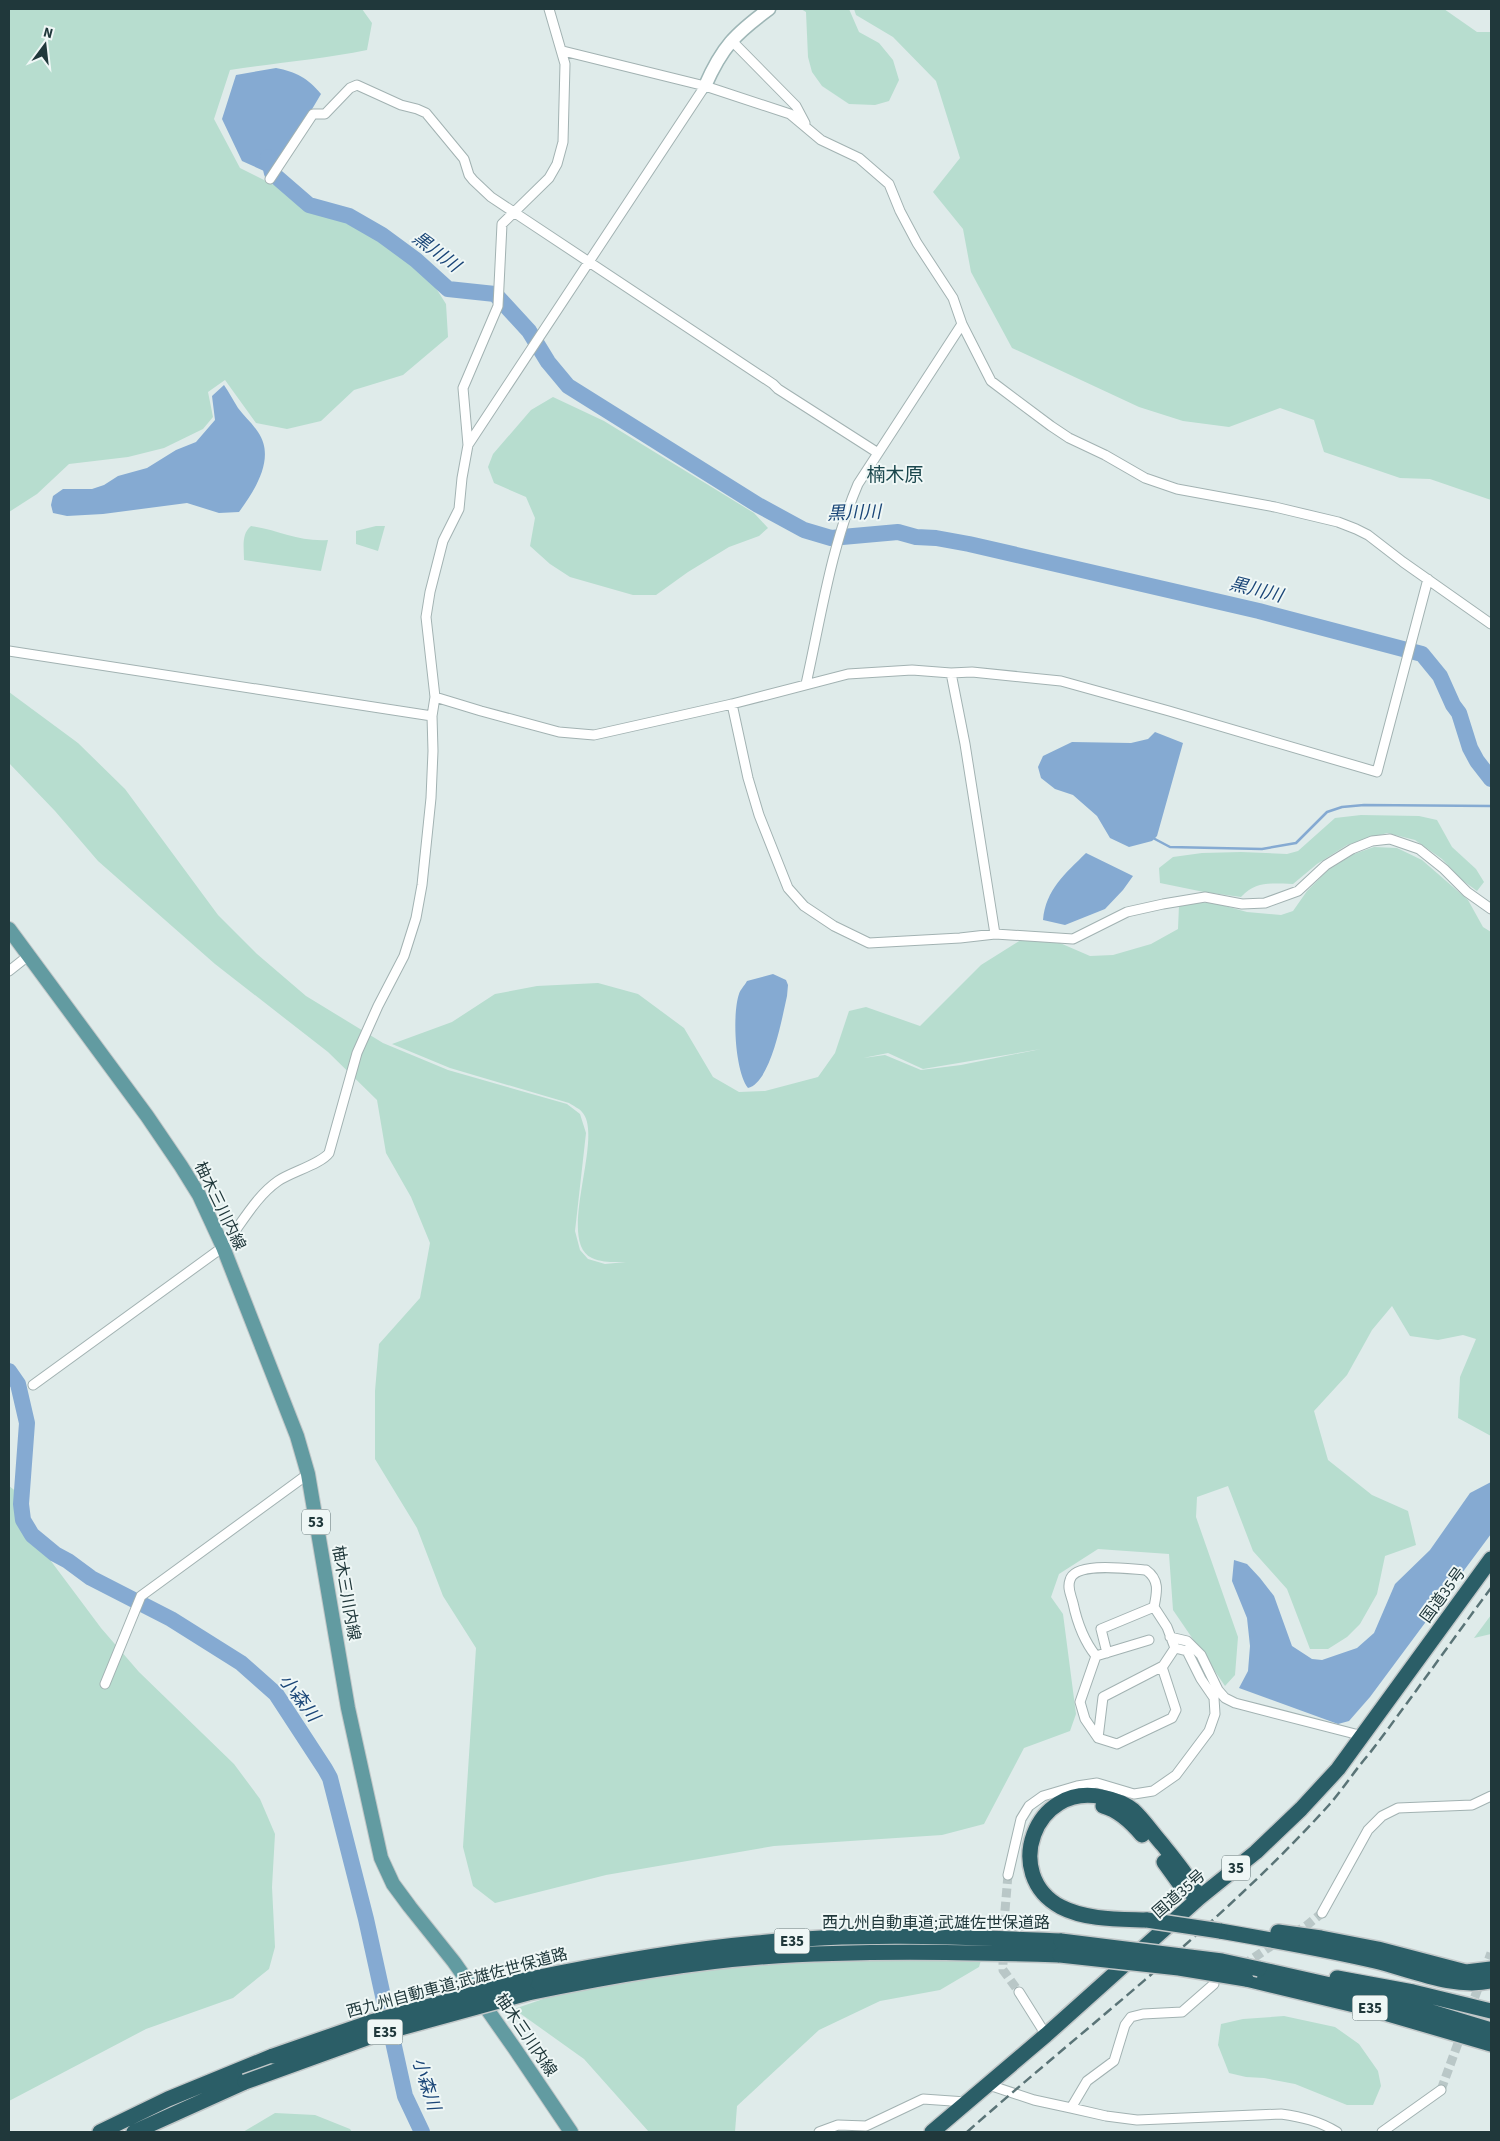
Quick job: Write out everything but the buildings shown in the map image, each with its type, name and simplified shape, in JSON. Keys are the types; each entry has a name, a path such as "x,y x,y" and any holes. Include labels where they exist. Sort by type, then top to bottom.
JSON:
{"highway":[{"name":"国道35号","path":"932,2132 966,2102 989,2085 1199,1898 1256,1852 1301,1809 1338,1769 1491,1559"},
{"path":"1199,1898 1191,1879 1132,1809 1111,1799 1090,1794 1074,1796 1054,1806 1038,1822 1031,1840 1029,1861 1035,1881 1046,1897 1060,1907 1075,1913 1148,1917 1321,1938 1378,1949 1466,1972 1491,1969"},
{"path":"1221,1927 1366,1959 1448,1980 1475,1984 1491,1981"},
{"name":"西九州自動車道;武雄佐世保道路","path":"100,2132 168,2099 273,2056 372,2022 674,1952 759,1942 874,1937 962,1937 1060,1948 1222,1961 1383,1997 1491,2030"},
{"name":"西九州自動車道;武雄佐世保道路","path":"1060,1948 1246,1979 1371,2009 1491,2045"},
{"path":"1259,1969 1358,1980 1491,2011"},
{"name":"西九州自動車道;武雄佐世保道路","path":"134,2132 245,2082 375,2035 526,1986"}],"main road":[{"name":"柚木三川内線","path":"9,929 181,1166 199,1195 223,1247 297,1436 308,1474 348,1708 381,1858 393,1884 454,1962 570,2132"}],"street":[{"path":"33,1385 223,1247 241,1226 263,1194 279,1180 303,1167 325,1159 329,1153 357,1053 378,1006 404,956 416,918 422,885 431,798 432,716 435,697 426,617 430,592 443,541 459,509 468,445 464,388 498,306 502,224 549,178 557,164 563,142 565,64 563,51 549,9"},
{"path":"468,445 705,86 716,60 731,40 769,9"},
{"path":"731,40 796,106 808,130"},
{"path":"563,51 705,86 790,114 821,140 859,158 889,184 900,212 917,243 953,298 962,324 991,381 1068,438 1105,455 1145,478 1169,486 1275,507 1338,522 1356,529 1368,535 1402,562 1491,624"},
{"path":"270,179 313,114 324,114 350,88 357,85 401,105 416,109 426,114 464,159 469,175 491,197 778,389 878,453"},
{"path":"806,684 846,511 858,484 962,324"},
{"path":"435,697 480,711 582,736 594,735 732,704 848,674 912,670 951,673 972,672 1061,681 1377,772 1428,579"},
{"path":"9,651 432,716"},
{"path":"951,673 965,744 995,934"},
{"path":"732,704 748,778 759,815 788,888 804,906 834,926 869,942 960,938 995,934 1073,940 1128,912 1163,904 1205,897 1242,904 1265,903 1298,890 1326,865 1352,849 1372,841 1390,839 1419,849 1468,892 1491,909"},
{"path":"9,971 28,956"},
{"path":"105,1684 141,1596 308,1474"},
{"path":"1096,1656 1088,1647 1069,1589 1070,1579 1074,1572 1086,1568 1146,1570 1152,1574 1157,1590 1154,1606 1167,1627 1175,1648"},
{"path":"1107,1652 1101,1629 1154,1606"},
{"path":"1170,1637 1187,1641 1201,1656 1218,1690 1226,1698 1252,1708 1363,1736"},
{"path":"1096,1656 1149,1640"},
{"path":"1098,1738 1104,1697 1162,1667 1175,1648"},
{"path":"1008,1875 1021,1819 1029,1806 1043,1796 1078,1786 1097,1783 1134,1794 1152,1792 1176,1775 1209,1731 1215,1714 1214,1698 1186,1651 1175,1648"},
{"path":"1096,1656 1080,1702 1085,1719 1098,1738 1117,1744 1172,1718 1176,1710 1162,1667"},
{"path":"1322,1913 1368,1830 1382,1816 1398,1808 1472,1806 1491,1796"},
{"path":"1071,2108 1087,2081 1114,2061 1125,2025 1131,2017 1144,2014 1182,2012 1214,1984"},
{"path":"1019,1992 1046,2035"},
{"path":"989,2085 1034,2100 1106,2116 1137,2120 1281,2114 1324,2123 1338,2132"},
{"path":"1382,2132 1441,2090"},
{"path":"819,2132 838,2125 866,2126 923,2099 966,2102"}],"green space":[{"path":"9,9 362,9 372,23 367,50 230,70 214,119 240,168 278,187 304,209 342,217 427,274 446,304 448,337 403,375 354,390 321,421 287,429 256,423 225,380 208,392 213,417 203,429 164,448 128,457 69,464 37,494 9,512"},
{"path":"801,9 849,9 859,32 879,43 893,60 899,80 889,101 875,105 849,104 822,86 812,72 808,57 806,12"},
{"path":"854,9 1444,9 1477,32 1491,32 1491,500 1430,479 1400,478 1324,452 1314,420 1280,408 1229,427 1183,421 1139,407 1012,348 971,272 963,229 933,192 960,158 936,81 893,37 856,15"},
{"path":"553,397 604,421 754,513 768,528 759,536 729,547 688,572 656,595 633,595 570,577 550,564 530,546 535,518 526,497 494,483 488,467 493,454 531,410"},
{"path":"251,526 298,538 328,540 321,571 244,560 244,537"},
{"path":"376,526 385,526 378,551 356,544 356,531"},
{"path":"9,692 78,743 125,789 218,915 257,954 306,996 383,1043 448,1070 567,1104 580,1114 586,1133 575,1231 580,1250 588,1259 605,1264 626,1262 596,1260 592,1258 582,1248 578,1231 588,1143 588,1124 582,1112 569,1103 450,1068 392,1044 452,1022 495,994 537,986 598,983 638,994 684,1028 713,1077 739,1092 765,1091 818,1077 835,1053 849,1011 866,1007 920,1026 981,965 1024,938 1053,940 1090,956 1113,955 1151,944 1178,929 1179,905 1189,902 1214,903 1247,912 1281,915 1293,911 1307,891 1328,870 1354,854 1374,847 1397,848 1422,860 1468,900 1483,927 1491,932 1491,1436 1458,1418 1460,1377 1476,1339 1463,1335 1438,1340 1410,1336 1392,1306 1372,1330 1347,1375 1314,1411 1328,1460 1372,1495 1408,1511 1416,1545 1385,1556 1377,1594 1360,1624 1347,1637 1328,1649 1310,1649 1287,1589 1253,1551 1228,1486 1197,1497 1196,1517 1238,1637 1235,1675 1225,1686 1173,1610 1169,1554 1098,1549 1059,1574 1051,1597 1063,1614 1076,1714 1070,1731 1024,1748 984,1824 942,1835 774,1846 606,1875 495,1903 473,1886 463,1847 476,1648 443,1596 417,1528 375,1459 375,1391 379,1344 420,1298 430,1243 411,1197 386,1153 377,1100 328,1052 215,964 98,861 55,811 9,763","holes":["1041,1049 961,1065 921,1070 885,1055 863,1058 888,1053 923,1069"]},
{"path":"1361,815 1419,816 1437,820 1452,847 1476,869 1484,882 1477,891 1462,880 1442,859 1415,840 1387,833 1347,845 1317,864 1293,884 1259,885 1241,897 1160,883 1159,868 1173,857 1202,853 1287,854 1298,851 1335,818"},
{"path":"9,1486 17,1492 39,1545 101,1628 139,1672 234,1764 260,1799 275,1834 272,1887 275,1947 269,1969 233,1998 146,2029 9,2101"},
{"path":"1491,1615 1491,1634 1474,1638"},
{"path":"933,1926 971,1937 984,1950 979,1967 940,1990 880,2001 819,2030 737,2106 735,2132 649,2132 584,2059 514,2009 642,1965 841,1930"},
{"path":"1284,2016 1335,2027 1359,2044 1378,2071 1381,2086 1373,2105 1347,2105 1295,2084 1229,2073 1218,2045 1221,2024 1243,2019"},
{"path":"275,2113 315,2115 350,2129 352,2132 243,2132"}],"water":[{"path":"276,68 301,76 321,94 273,175 242,161 222,119 236,75"},
{"path":"224,385 238,408 258,432 265,452 264,463 257,484 239,512 219,513 187,503 103,514 67,516 53,513 51,505 53,496 63,489 92,489 104,485 118,476 147,468 176,450 196,442 215,420 212,396"},
{"path":"1155,732 1183,743 1157,836 1152,841 1129,847 1110,838 1097,816 1073,795 1055,789 1041,778 1038,767 1043,756 1072,742 1131,743 1148,739"},
{"path":"1086,853 1133,876 1105,909 1065,925 1043,920 1052,891 1064,875"},
{"path":"773,974 786,980 788,985 782,1019 769,1062 756,1083 748,1088 740,1069 736,1042 737,1003 740,992 747,981"},
{"path":"1491,1482 1491,1534 1370,1697 1349,1721 1338,1724 1239,1688 1248,1671 1250,1646 1247,1618 1232,1581 1234,1560 1247,1564 1274,1596 1292,1646 1312,1659 1322,1660 1357,1648 1374,1633 1395,1584 1430,1550 1470,1493"}],"waterway":[{"name":"黒川川","path":"268,157 272,173 309,205 349,216 382,235 416,260 448,289 495,294 529,331 548,362 568,386 758,505 804,530 831,538 898,532 916,537 936,538 969,544 1259,611 1422,654 1440,676 1453,705 1459,713 1470,748 1491,779"},
{"path":"1153,838 1170,847 1262,849 1296,843 1327,812 1342,807 1364,805 1491,806"},
{"name":"小森川","path":"9,1371 18,1384 27,1423 21,1504 23,1520 32,1535 55,1554 91,1578 171,1619 241,1663 276,1694 330,1778 366,1919 405,2096 422,2132"}],"tunnel":[{"path":"1008,1875 1003,1934 1003,1970 1019,1992"},
{"path":"1294,1933 1322,1913"},
{"path":"1243,1965 1280,1940"},
{"path":"1470,2010 1491,1953"},
{"path":"1441,2090 1462,2032"}],"railway":[{"path":"967,2132 1198,1933 1287,1849 1339,1793 1491,1588"}],"district":[{"name":"楠木原","path":"895,475"}]}
